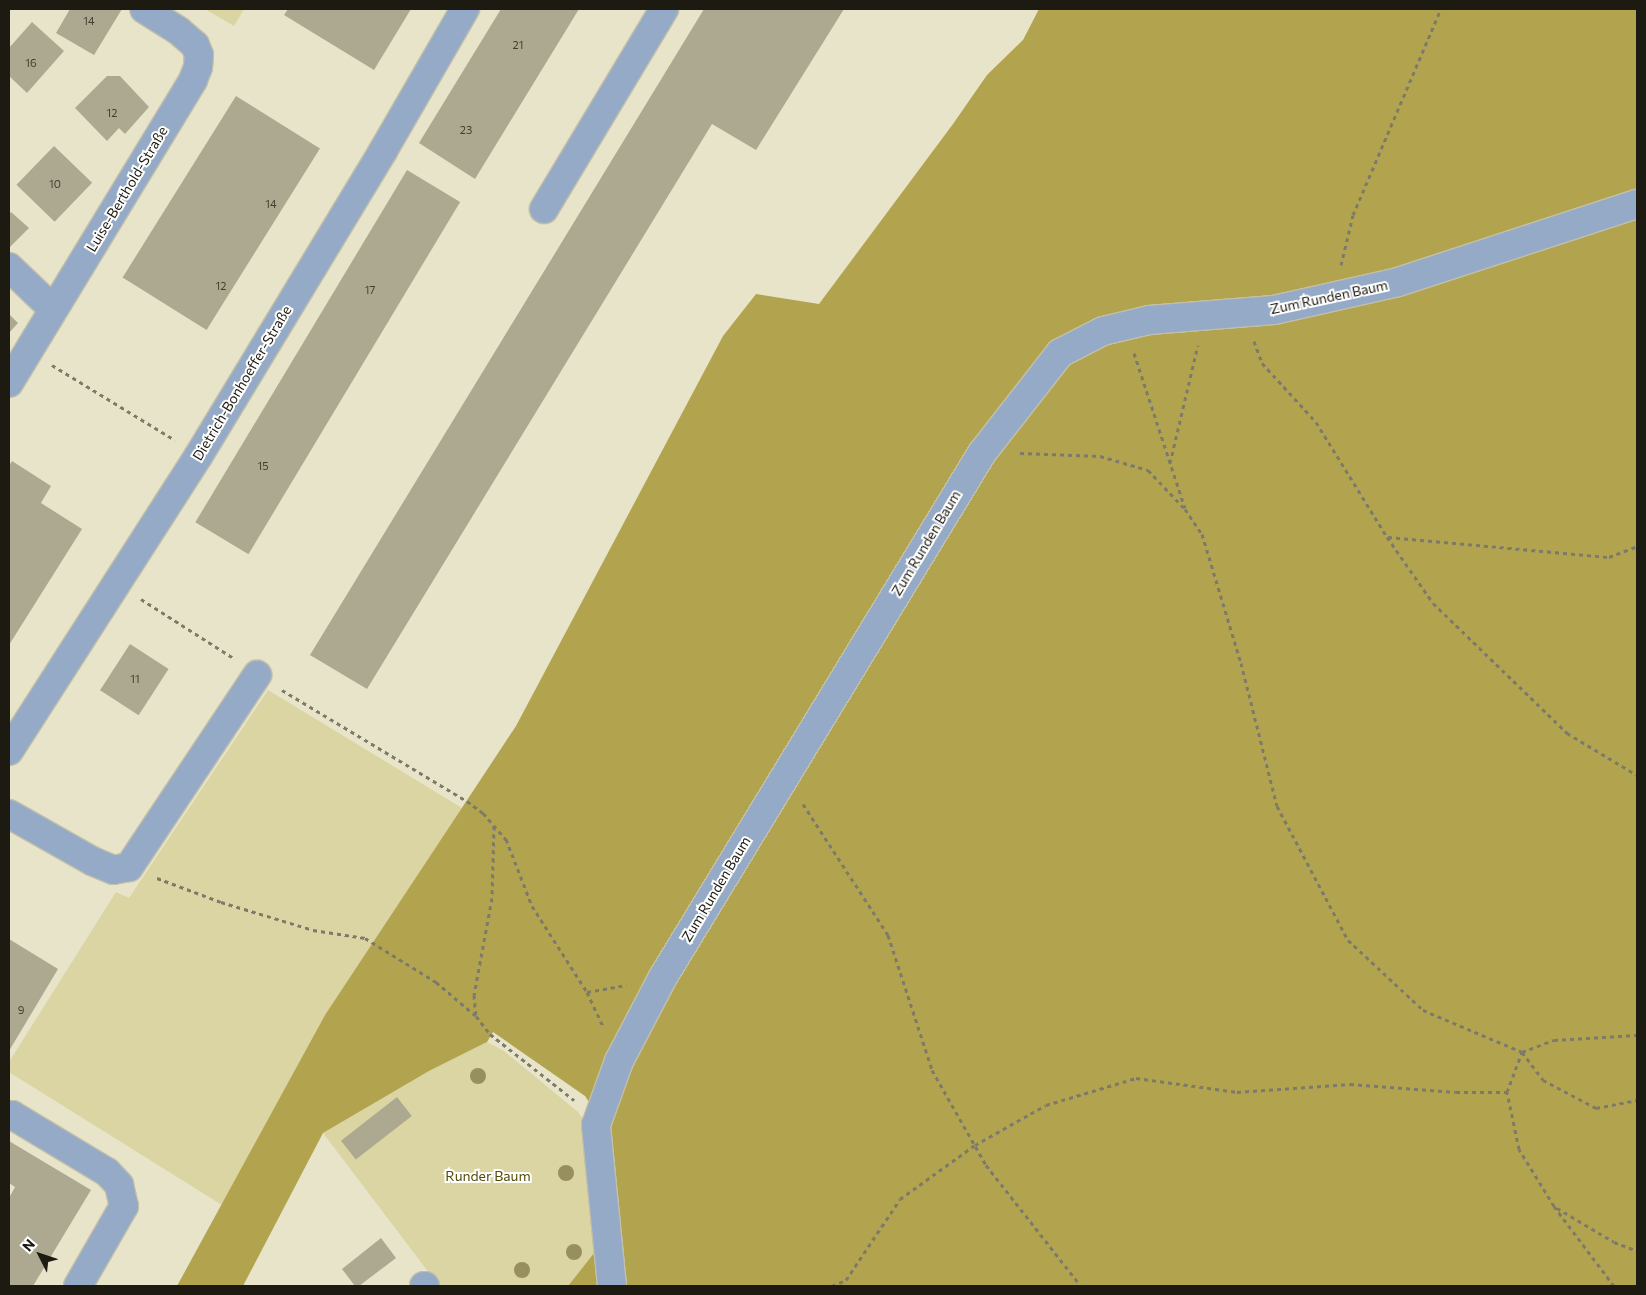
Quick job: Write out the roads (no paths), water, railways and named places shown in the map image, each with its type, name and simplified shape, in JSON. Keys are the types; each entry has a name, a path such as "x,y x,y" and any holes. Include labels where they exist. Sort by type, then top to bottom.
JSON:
{"street":[{"name":"Luise-Berthold-Straße","path":"9,383 193,80 198,67 199,54 195,45 180,30 144,9"},
{"name":"Dietrich-Bonhoeffer-Straße","path":"9,750 115,582 199,455 383,150 465,9"},
{"path":"544,209 664,9"},
{"name":"Zum Runden Baum","path":"612,1286 596,1125 619,1061 663,977 982,453 1060,353 1103,331 1149,320 1274,310 1398,282 1637,204"},
{"path":"9,267 53,309"},
{"path":"9,814 92,861 113,870 129,867 249,669"},
{"path":"9,1115 12,1115 107,1172 119,1185 124,1206 78,1286"}],"park label":[{"name":"Runder Baum","path":"488,1176"}]}
